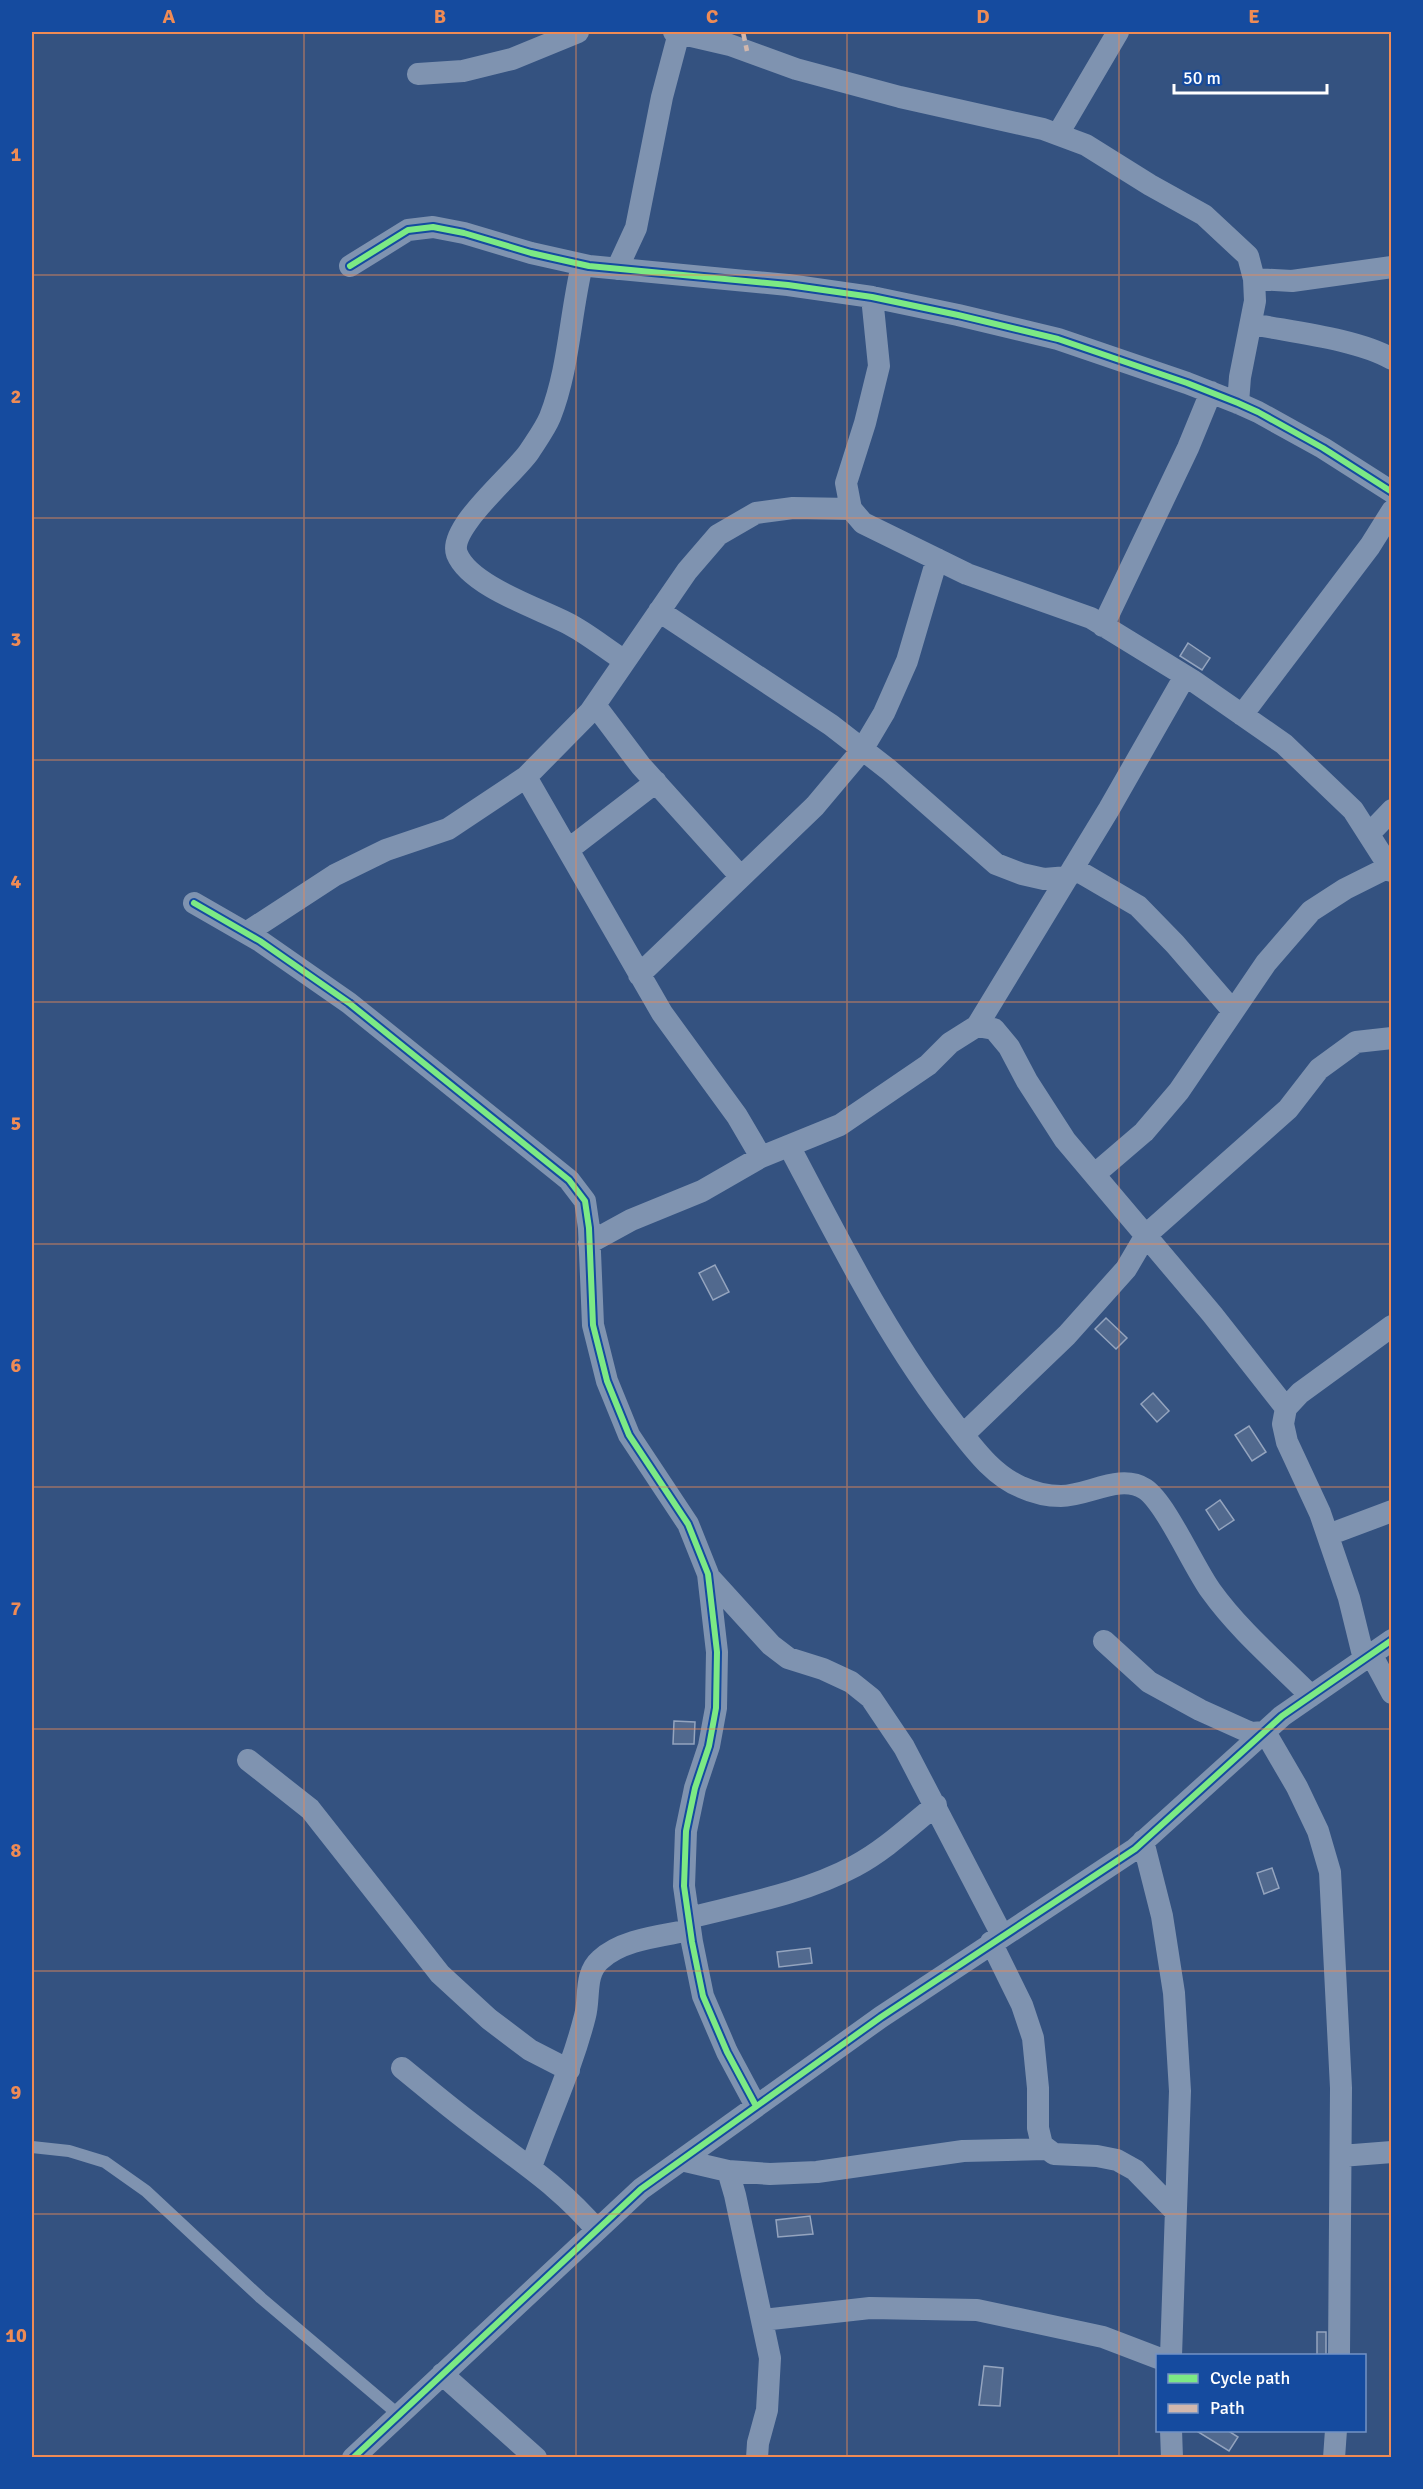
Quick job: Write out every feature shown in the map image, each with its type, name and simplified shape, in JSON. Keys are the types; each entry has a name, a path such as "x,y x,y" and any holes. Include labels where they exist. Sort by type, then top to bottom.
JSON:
{"street":[{"path":"418,74 464,71 512,59 578,32"},
{"path":"617,269 636,228 676,32 730,45 817,75 1058,134 1086,145 1204,216 1248,256 1254,279 1255,301 1240,377 1238,403"},
{"path":"1058,134 1118,32"},
{"path":"350,267 408,230 433,227 464,233 582,265 788,285 872,297 1058,339 1211,392 1258,412 1323,448 1392,492"},
{"path":"582,265 573,303 560,387 549,419 528,454 476,511 461,532 456,549 458,557 477,578 524,604 569,624 625,661"},
{"path":"1254,279 1292,281 1392,267"},
{"path":"872,297 879,366 865,423 846,483 850,509 863,523 967,573 1091,618 1185,676 1284,744 1353,810 1390,869 1345,889 1311,911 1266,963 1179,1091 1144,1132 1095,1174"},
{"path":"1252,324 1337,341 1383,354 1392,359"},
{"path":"1103,626 1188,448 1211,392"},
{"path":"246,933 335,875 386,850 448,829 526,777 595,705 687,571 718,535 756,513 793,508 850,509"},
{"path":"1242,715 1370,546 1392,511"},
{"path":"639,975 705,915 815,806 862,750 884,713 907,661 937,559"},
{"path":"659,611 786,695 889,770 996,864 1044,879 1071,873 1138,906 1175,944 1233,1011"},
{"path":"589,1243 631,1220 702,1191 761,1157 840,1125 928,1065 950,1043 977,1026 1071,873 1185,676"},
{"path":"595,705 641,766 741,877"},
{"path":"526,777 662,1013 737,1116 761,1157"},
{"path":"569,849 656,782"},
{"path":"1369,834 1392,810"},
{"path":"194,903 246,933 349,1004 569,1180 585,1201 593,1325 607,1381 629,1435 688,1524 709,1577 717,1652 716,1708 709,1746 695,1788 686,1831 684,1886 703,1996 727,2052 756,2106"},
{"path":"977,1026 994,1029 1009,1047 1027,1082 1065,1140 1212,1314 1286,1408"},
{"path":"963,1435 1067,1335 1126,1269 1146,1235 1288,1108 1319,1069 1356,1042 1392,1038"},
{"path":"789,1146 862,1281 927,1386 986,1464 1019,1486 1036,1493 1062,1496 1113,1484 1131,1484 1146,1489 1162,1508 1210,1590 1231,1617 1311,1696"},
{"path":"1392,1326 1300,1393 1286,1408 1283,1424 1287,1442 1320,1513 1368,1657 1392,1693"},
{"path":"1328,1535 1392,1511"},
{"path":"709,1577 764,1638 788,1658 823,1669 850,1682 871,1698 904,1747 936,1805 997,1939 1022,2005 1033,2038 1038,2088 1038,2128 1042,2145 1054,2154 1097,2156 1117,2160 1135,2170 1175,2211"},
{"path":"353,2457 641,2189 881,2017 1143,1841 1265,1732 1311,1696 1392,1640"},
{"path":"1104,1641 1149,1682 1200,1710 1251,1733 1265,1732"},
{"path":"1265,1732 1297,1787 1318,1831 1330,1872 1337,1987 1341,2156 1339,2354"},
{"path":"249,1760 310,1809 440,1974 489,2019 530,2050 569,2070"},
{"path":"531,2167 569,2070 586,2012 590,1975 598,1961 614,1950 816,1883 856,1866 891,1842 936,1805"},
{"path":"1143,1841 1162,1916 1174,1993 1180,2091 1171,2354"},
{"path":"402,2068 485,2134 531,2167 574,2203 597,2230"},
{"path":"681,2160 728,2171 770,2174 817,2172 963,2151 1047,2150"},
{"path":"1341,2156 1392,2152"},
{"path":"728,2171 770,2358 767,2410 758,2443 757,2457"},
{"path":"762,2320 870,2308 977,2310 1103,2337 1156,2357"},
{"path":"442,2374 536,2457"},
{"path":"1172,2432 1172,2457"},
{"path":"1334,2457 1336,2432"}],"lane":[{"path":"32,2148 69,2151 105,2162 146,2191 261,2298 399,2415"}],"building":[{"path":"1188,643 1210,658 1202,670 1180,656"},
{"path":"715,1265 729,1292 713,1300 699,1273"},
{"path":"1106,1318 1127,1338 1116,1349 1095,1329"},
{"path":"1153,1393 1169,1411 1157,1422 1141,1404"},
{"path":"1249,1426 1266,1452 1252,1461 1235,1435"},
{"path":"1220,1500 1234,1520 1219,1530 1206,1510"},
{"path":"674,1721 695,1722 694,1744 673,1744"},
{"path":"1272,1868 1279,1888 1264,1894 1257,1873"},
{"path":"810,1948 812,1963 779,1967 777,1952"},
{"path":"810,2216 813,2234 778,2237 776,2220"},
{"path":"1317,2332 1326,2332 1326,2354 1317,2354"},
{"path":"984,2366 1003,2368 1000,2406 979,2405"},
{"path":"1198,2432 1230,2432 1238,2437 1229,2451"}],"marked path":[{"path":"743,32 747,51"}],"cycle path":[{"path":"350,266 408,230 433,227 589,266 788,285 872,297 958,315 1058,339 1238,403 1323,448 1392,492"},
{"path":"194,903 260,941 349,1003 569,1180 585,1201 589,1228 593,1325 607,1381 629,1435 688,1524 708,1574 717,1652 716,1708 709,1746 695,1788 686,1831 684,1886 703,1996 727,2052 756,2106"},
{"path":"353,2458 641,2189 881,2017 1135,1849 1282,1716 1392,1640"}]}
